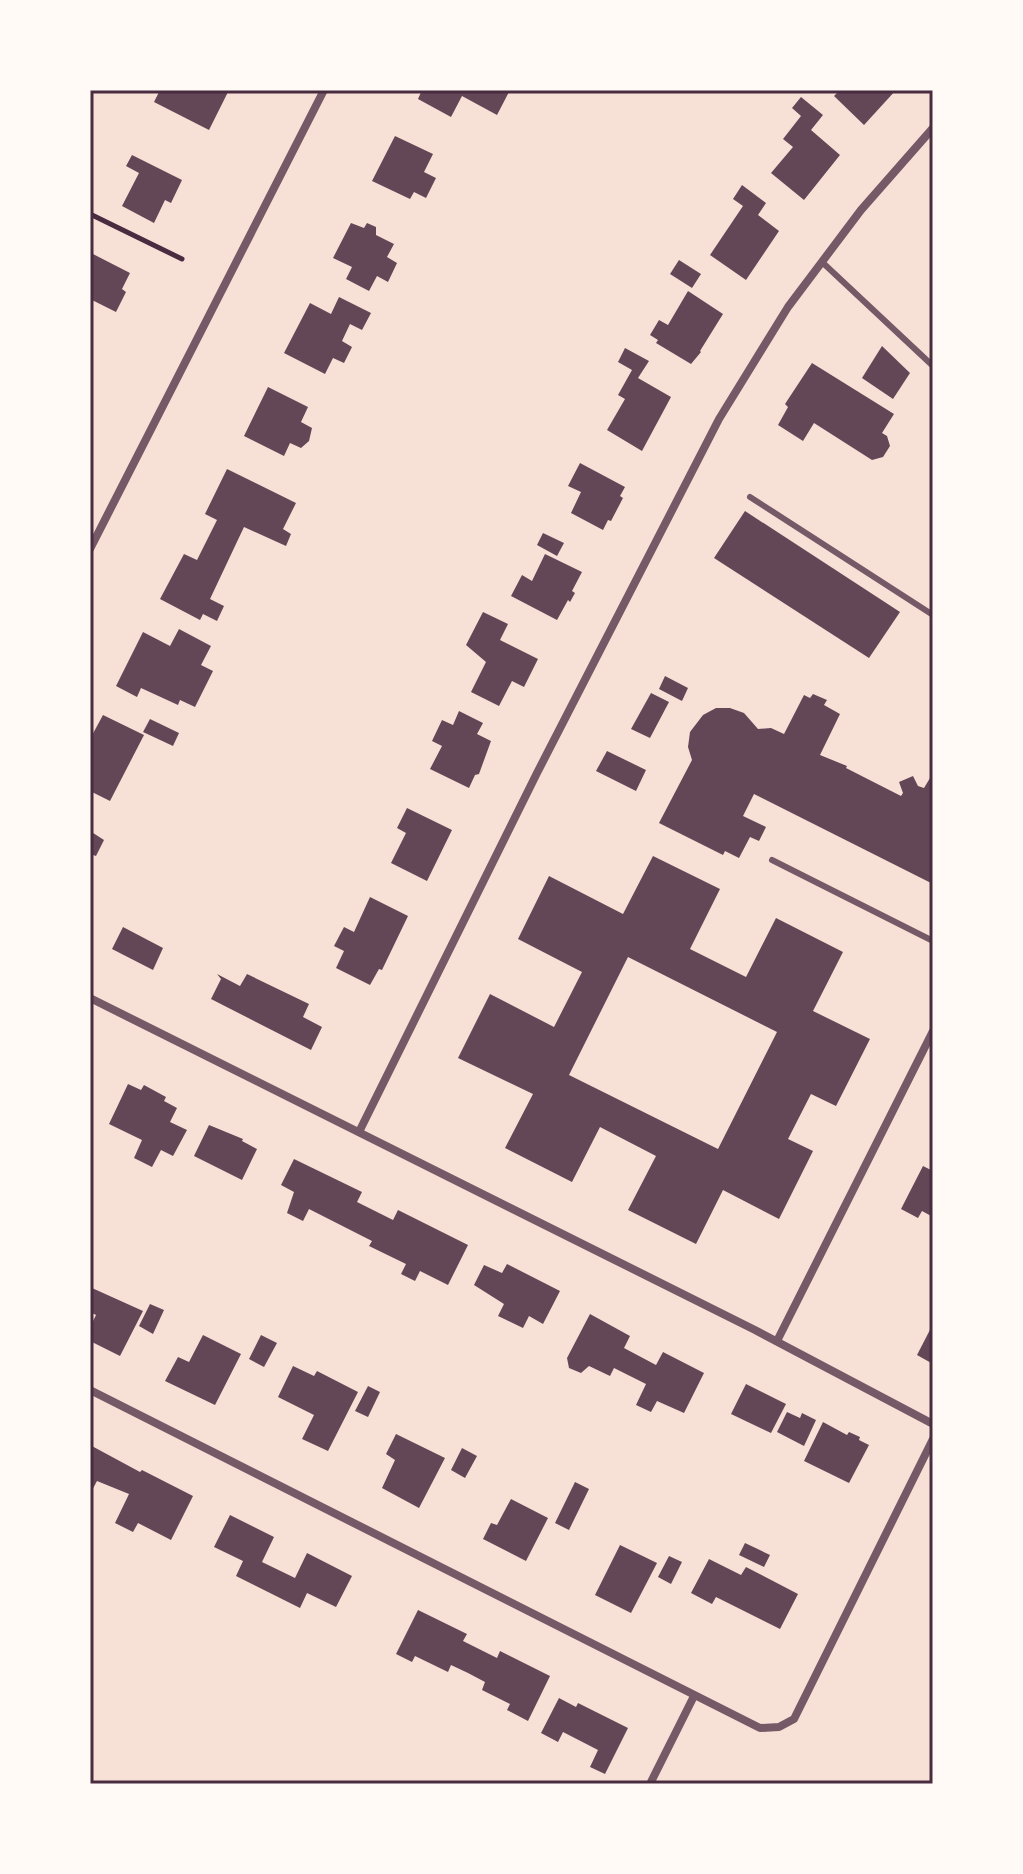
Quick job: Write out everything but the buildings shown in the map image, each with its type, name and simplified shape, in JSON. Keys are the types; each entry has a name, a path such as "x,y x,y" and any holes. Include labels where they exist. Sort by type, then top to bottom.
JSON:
{"street":[{"path":"90,549 324,90"},
{"path":"359,1132 537,773 719,419 788,307 861,210 933,128"},
{"path":"90,998 777,1341 933,1424"},
{"path":"777,1341 933,1031"},
{"path":"90,1390 760,1728 779,1727 794,1719 933,1439"},
{"path":"650,1784 694,1696"}],"lane":[{"path":"822,262 933,366"},
{"path":"750,497 933,615"},
{"path":"772,860 933,941"}],"path":[{"path":"90,214 182,259"}]}
